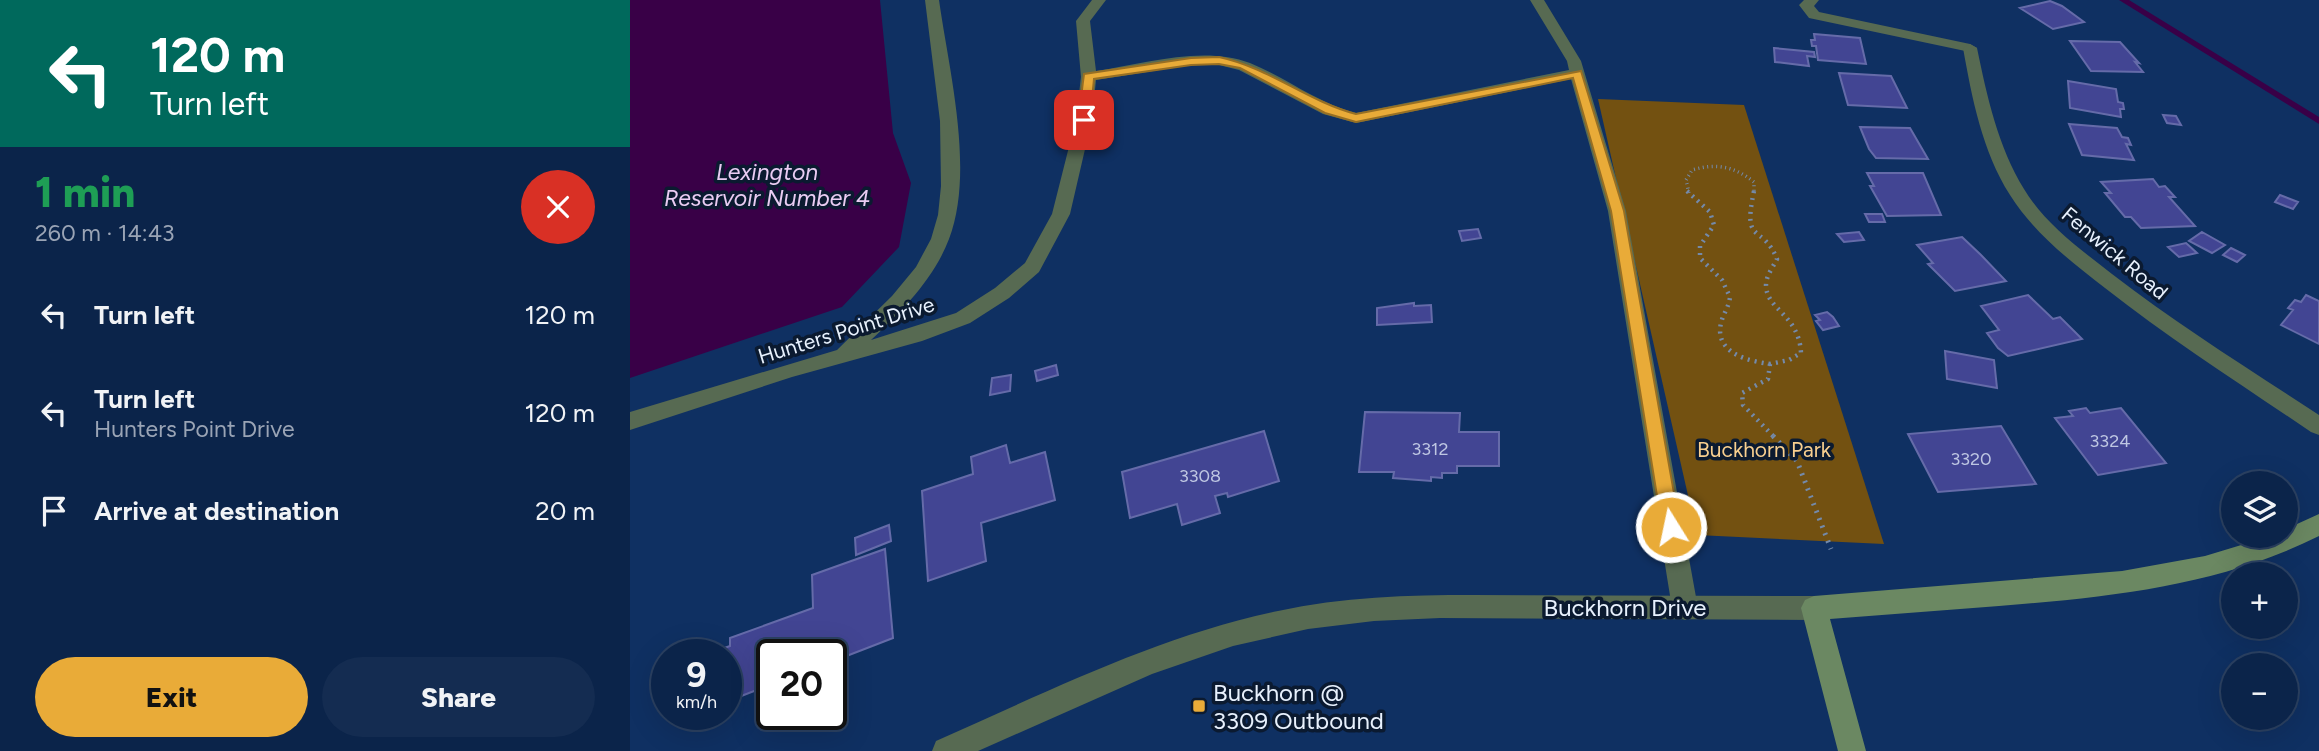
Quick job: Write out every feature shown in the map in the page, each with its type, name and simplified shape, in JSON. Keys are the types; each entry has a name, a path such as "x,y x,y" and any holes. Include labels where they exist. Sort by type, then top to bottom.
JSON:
{"street":[{"path":"841,356 889,312 920,275 941,237 949,198 951,161 932,0"},
{"name":"Hunters Point Drive","path":"630,421 915,336 963,318 1002,293 1032,267 1061,214 1084,120 1088,77 1083,21 1098,0"},
{"path":"1537,0 1556,27 1574,61 1617,211 1685,608"},
{"name":"Fenwick Road","path":"1812,0 1807,5 1814,15 1970,48 1979,98 2010,181 2061,243 2170,328 2319,426"},
{"path":"1088,77 1191,61 1219,61 1244,66 1329,111 1356,118 1577,73"},
{"name":"Buckhorn Drive","path":"946,751 1123,674 1197,646 1275,623 1352,611 1455,607 1814,608 2083,588 2172,575 2243,556 2319,524"},
{"path":"1814,608 1852,751"}],"path":[{"path":"1718,164 1735,168 1754,182 1755,192 1748,214 1751,228 1773,247 1777,260 1765,282 1769,297 1779,310 1797,324 1802,342 1801,353 1789,360 1770,364 1740,358 1720,341 1718,332 1731,300 1726,284 1700,258 1700,246 1714,225 1710,212 1687,191 1686,180 1692,170 1718,164"},
{"path":"1770,364 1768,379 1741,393 1743,405 1797,461 1831,549"}],"green space":[{"name":"Buckhorn Park","path":"1598,99 1744,105 1884,544 1697,535"}],"water":[{"name":"Lexington Reservoir Number 4","path":"630,0 880,0 893,133 911,183 899,247 842,307 630,378"}],"building":[{"path":"2050,1 2084,22 2053,29 2020,8"},
{"path":"1814,34 1860,38 1866,64 1818,60 1816,46 1812,46 1811,40 1815,40"},
{"path":"2070,41 2120,42 2139,63 2135,62 2143,72 2091,71"},
{"path":"1774,48 1814,52 1815,57 1807,56 1809,66 1775,62"},
{"path":"1839,73 1891,76 1907,108 1848,105"},
{"path":"2068,81 2116,89 2118,102 2123,103 2124,109 2120,109 2121,117 2070,108"},
{"path":"2163,115 2176,116 2181,125 2167,123"},
{"path":"2069,124 2117,128 2122,137 2128,138 2131,145 2126,144 2134,160 2082,155"},
{"path":"1860,127 1910,128 1928,159 1876,158"},
{"path":"1867,173 1923,173 1941,215 1887,216 1870,186 1874,186"},
{"path":"2153,179 2159,187 2165,186 2175,197 2169,197 2195,226 2141,228 2131,217 2125,217 2105,193 2111,193 2101,182"},
{"path":"2280,195 2298,202 2293,209 2275,202"},
{"path":"1865,214 1882,214 1885,222 1869,222"},
{"path":"1478,229 1481,238 1462,241 1459,231"},
{"path":"1859,232 1864,240 1844,242 1837,234"},
{"path":"2202,232 2225,245 2212,253 2189,241"},
{"path":"1962,237 2006,281 1955,291 1928,264 1933,263 1917,245"},
{"path":"2186,243 2197,253 2179,257 2168,247"},
{"path":"2231,248 2245,255 2237,262 2223,255"},
{"path":"2028,295 2053,319 2060,317 2082,339 2008,356 1998,348 1987,333 1999,330 1981,306"},
{"path":"2306,295 2319,301 2319,344 2281,325 2293,310 2288,308 2295,300 2301,302"},
{"path":"1414,303 1414,306 1431,305 1432,322 1377,325 1377,308"},
{"path":"1827,312 1839,326 1823,330 1815,315"},
{"path":"1945,351 1994,360 1997,388 1947,379"},
{"path":"1056,365 1058,375 1037,381 1035,371"},
{"path":"1011,375 1010,391 990,395 992,378"},
{"path":"2086,408 2090,413 2121,408 2166,463 2098,475 2055,418 2073,416 2069,411"},
{"path":"1365,412 1460,413 1459,432 1499,432 1499,466 1457,466 1457,473 1442,473 1442,478 1431,477 1431,481 1393,478 1394,472 1359,472"},
{"path":"2001,426 2036,484 1938,492 1908,434"},
{"path":"1264,431 1279,481 1228,497 1227,493 1215,496 1220,513 1182,525 1177,504 1130,518 1122,472"},
{"path":"1006,445 1010,463 1045,452 1055,500 981,523 986,561 928,581 922,491 973,474 971,457"},
{"path":"889,525 891,541 856,555 855,538"},
{"path":"885,549 893,638 847,656 847,639 756,639 756,690 742,696 742,639 730,638 813,608 812,575"}],"waterway":[{"path":"2123,0 2319,121"}],"place":[{"name":"Buckhorn @ 3309 Outbound","path":"1199,706"}],"route":[{"path":"1084,120 1088,77 1191,61 1219,61 1244,66 1329,111 1356,118 1577,73 1617,211 1671,527"}]}
